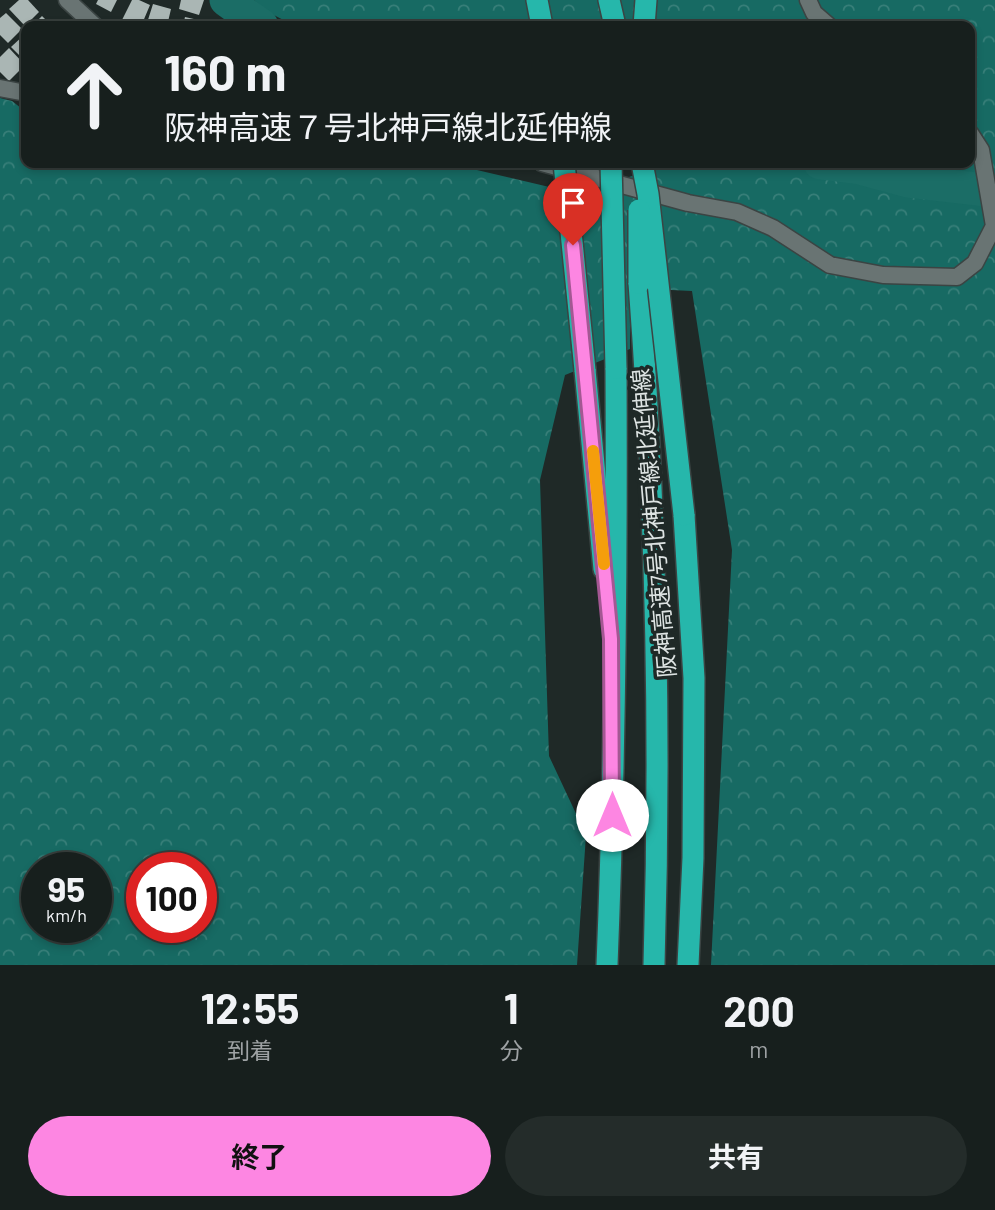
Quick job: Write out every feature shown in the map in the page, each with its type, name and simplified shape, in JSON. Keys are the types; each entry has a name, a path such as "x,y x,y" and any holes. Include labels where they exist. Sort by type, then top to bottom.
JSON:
{"highway":[{"path":"537,0 541,21"},
{"path":"609,0 614,21"},
{"path":"615,21 617,0"},
{"path":"644,21 646,0"},
{"path":"565,168 611,639 612,840"},
{"path":"607,965 612,840 616,515 611,168"},
{"path":"640,168 639,283 654,553 658,847 654,965"},
{"name":"阪神高速7号北神戸線北延伸線","path":"641,168 648,194 684,515 694,678 693,858 688,965"}],"street":[{"path":"66,0 87,21"},
{"path":"808,0 814,13 823,21"},
{"path":"0,88 21,91"},
{"path":"560,168 688,204 737,212 773,228 830,265 883,275 957,277 975,263 994,226 981,150 975,141"}],"green space":[{"path":"254,0 995,0 995,965 711,965 732,550 692,291 630,288 630,349 565,375 540,480 549,756 586,835 577,965 0,965 0,98 12,101 21,108 21,168 468,168 579,194 655,168 975,168 975,21 285,21 268,12"}],"building":[{"path":"19,0 28,0 39,12 30,21 21,22 9,9"},
{"path":"98,0 117,0 111,12 96,4"},
{"path":"132,0 150,5 143,21 122,21"},
{"path":"181,0 204,0 199,15 179,9"},
{"path":"153,4 171,9 168,21 148,21"},
{"path":"6,13 21,28 8,43 0,35 0,18"},
{"path":"185,17 203,21 184,21"},
{"path":"21,38 21,57 11,47"},
{"path":"9,48 21,61 21,69 9,81 0,72 0,57"}],"waterway":[{"path":"226,0 255,21"},
{"path":"860,168 908,181 995,191"}],"slow traffic":[{"path":"593,451 604,564"}],"route":[{"path":"573,245 611,639 612,815"}]}
